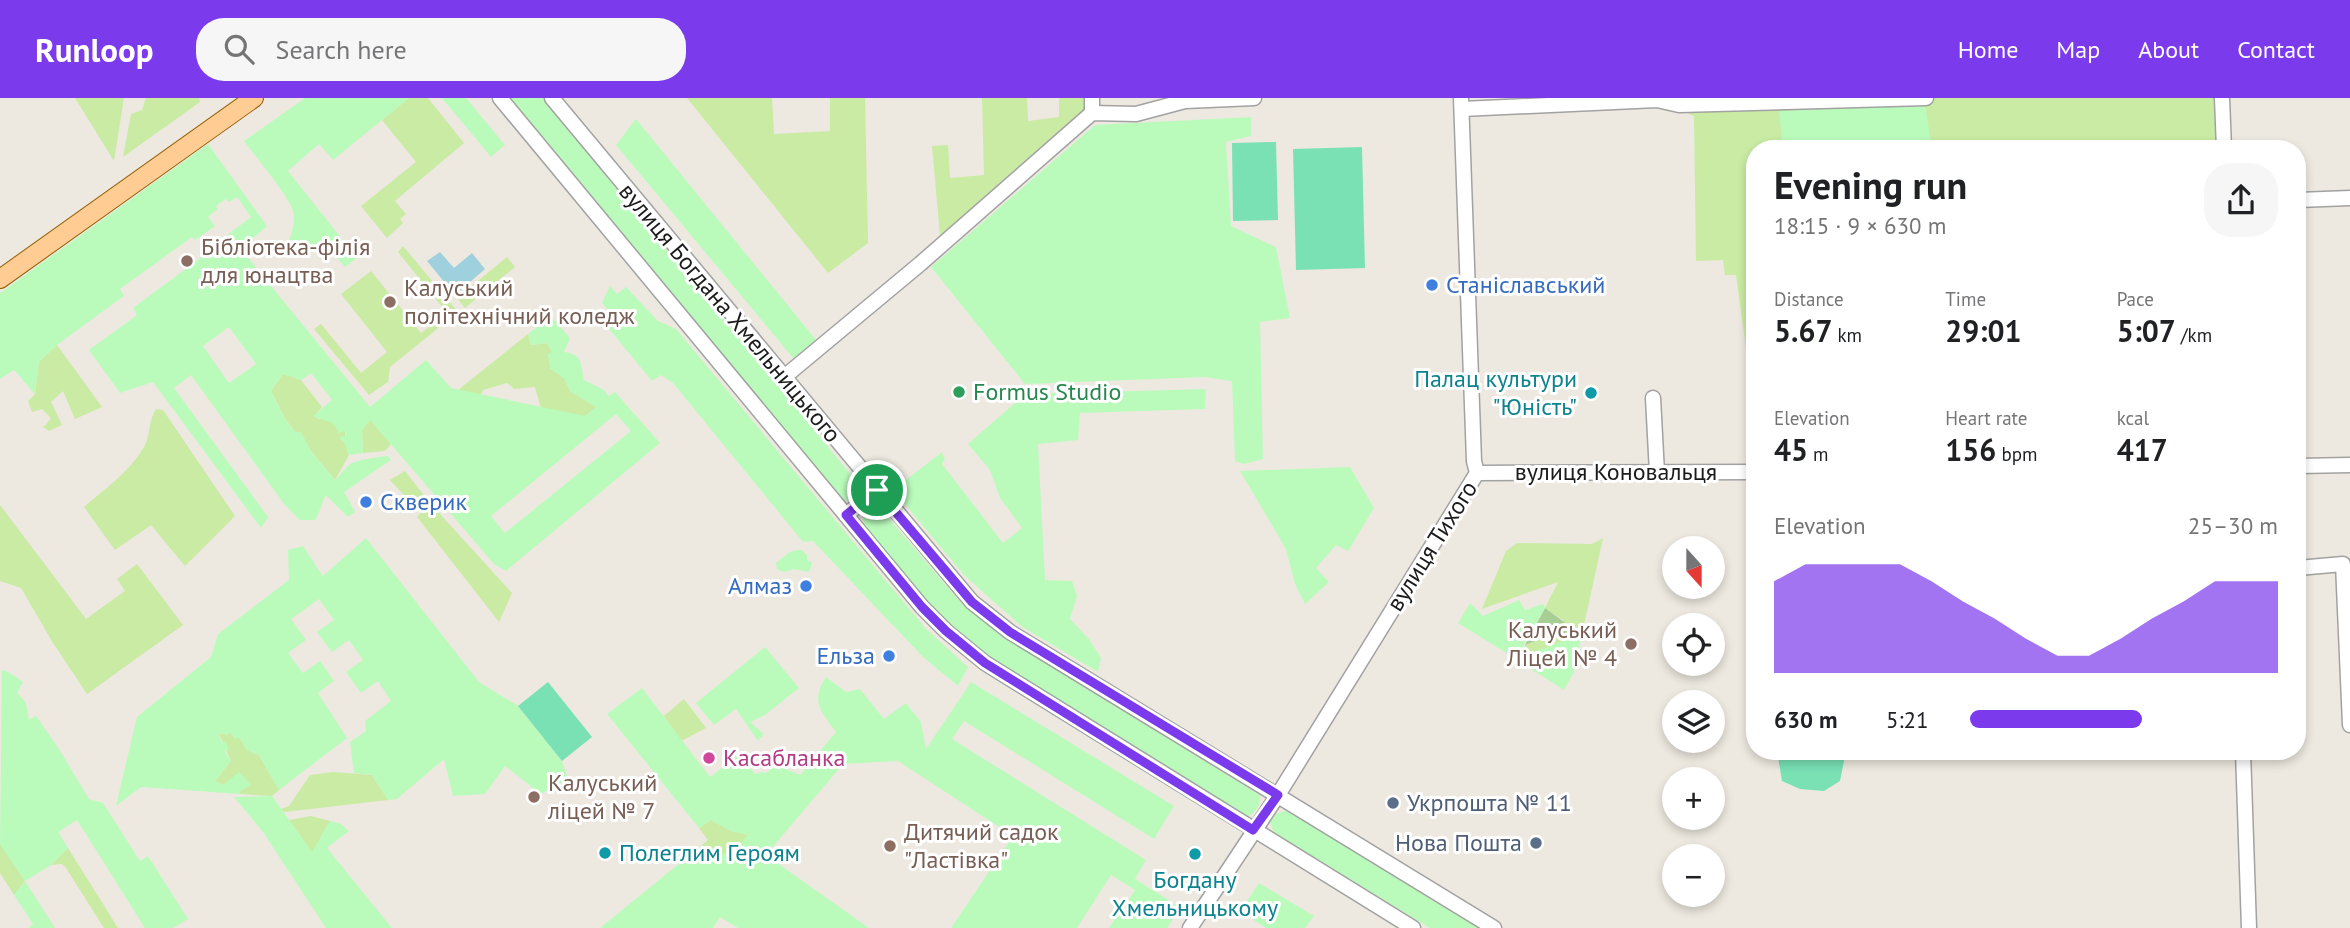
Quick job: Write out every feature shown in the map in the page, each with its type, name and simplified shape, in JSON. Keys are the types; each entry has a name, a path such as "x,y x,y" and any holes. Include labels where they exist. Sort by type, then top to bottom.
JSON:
{"main road":[{"path":"0,279 254,98"}],"street":[{"name":"вулиця Богдана Хмельницького","path":"500,98 922,607 946,631 985,663 1413,928"},
{"name":"вулиця Богдана Хмельницького","path":"552,98 972,602 1010,632 1494,928"},
{"path":"783,378 920,264 1092,105 1136,114 1185,101 1254,98"},
{"path":"1462,103 1657,99 1679,105 1728,101 1926,98"},
{"path":"2222,98 2224,140"},
{"name":"вулиця Тихого","path":"1190,928 1278,795 1477,473 1474,461 1462,103"},
{"path":"2306,200 2350,198"},
{"path":"1653,398 1657,473"},
{"path":"2306,466 2350,465"},
{"name":"вулиця Коновальця","path":"1477,473 1746,472"},
{"path":"846,515 877,490"},
{"path":"2306,567 2343,564 2350,725"},
{"path":"2243,760 2249,928"}],"green space":[{"path":"75,98 124,98 114,161"},
{"path":"146,98 199,98 200,102 123,157 131,114 142,110"},
{"path":"305,98 409,98 333,160 319,144 288,171 357,258 345,267 325,243 283,255 293,228 293,211 279,186 244,141"},
{"path":"409,98 428,98 464,143 395,201 406,214 400,219 403,223 387,238 361,206 416,162 382,120"},
{"path":"442,98 466,98 505,145 491,157"},
{"path":"509,98 542,98 856,481 861,489 858,497 852,502 843,500 838,495"},
{"path":"687,98 772,98 774,134 830,131 830,98 865,98 868,243 828,273"},
{"path":"982,98 1027,98 1028,121 1059,117 1059,98 1084,98 1084,109 940,236 932,146 948,145 950,178 984,175"},
{"path":"2216,98 2218,140 1746,140 1746,348 1736,275 1725,275 1723,260 1696,261 1694,116 1657,100"},
{"path":"1925,104 1931,140 1782,140 1779,111"},
{"path":"1251,117 1251,136 1226,142 1231,226 1276,247 1290,318 1260,322 1263,459 1244,464 1235,461 1232,381 1205,377 1025,384 931,267 1095,125"},
{"path":"636,119 821,346 798,364 616,145"},
{"path":"1276,142 1278,220 1233,221 1232,143"},
{"path":"208,144 267,226 241,249 370,407 426,360 451,388 585,416 596,407 570,391 565,379 550,368 548,354 552,352 547,343 531,345 528,334 551,316 570,338 564,352 578,357 584,380 604,390 609,396 615,392 660,443 506,571 494,564 370,420 362,430 363,453 349,455 345,443 339,438 346,435 345,431 338,433 331,422 313,416 332,400 311,373 301,380 283,374 271,391 284,417 295,432 301,432 311,451 335,480 352,463 388,456 391,460 344,492 355,512 348,517 326,495 315,520 300,520 285,505 191,375 174,388 268,517 261,528 153,382 120,393 89,350 137,315 133,308 206,254 210,259 232,243 227,235 251,217 237,197 229,202 226,199 216,206 218,209 208,217 215,226 195,240 192,237 120,289 124,296 57,345 39,362 35,394 14,370 0,379 0,293","holes":["229,327 256,364 229,383 203,346","616,414 631,431 505,533 491,516"]},
{"path":"1362,147 1365,268 1296,270 1293,149"},
{"path":"403,246 458,312 390,367 388,382 369,395 314,329 321,324 361,373 387,352 341,294 371,271 421,333 447,313 398,252"},
{"path":"507,257 515,267 465,308 457,298"},
{"path":"610,286 617,294 626,287 658,321 676,329 926,629 968,667 958,686 923,657 813,541 803,542 673,383 661,375 652,381 609,329 617,321 602,303"},
{"path":"528,334 531,345 547,343 552,352 550,368 565,379 570,391 596,407 585,416 544,419 535,387 514,389 507,383 483,390 480,397 466,401 458,390"},
{"path":"57,345 102,407 75,419 63,391 51,402 62,425 49,431 42,426 51,418 42,409 32,412 28,401 35,394 39,362"},
{"path":"283,374 301,380 322,407 314,416 329,419 345,431 349,455 335,480 311,451 301,433 295,432 284,417 271,391"},
{"path":"1206,389 1205,409 1080,413 1078,440 1038,444 1045,580 1072,581 1077,596 1070,619 1089,639 1101,658 1098,672 1021,626 964,575 893,490 942,452 945,459 942,464 1003,543 1022,528 1000,498 990,470 968,444 1025,394"},
{"path":"156,409 163,410 235,516 185,566 151,525 115,550 84,507 133,463 145,445"},
{"path":"370,419 391,444 385,451 363,453 362,430"},
{"path":"1350,467 1374,508 1348,551 1336,545 1316,568 1329,582 1305,604 1295,584 1286,549 1240,471"},
{"path":"405,471 426,498 414,506 390,480"},
{"path":"430,503 512,593 499,622 417,517"},
{"path":"0,505 86,619 125,591 117,579 137,564 183,625 87,694 21,588 0,581"},
{"path":"877,509 885,514 962,604 1005,638 1260,795 1255,811 1246,817 992,659 941,617 866,530 864,514"},
{"path":"366,538 479,682 518,706 562,761 568,779 541,794 505,766 485,794 453,796 444,759 397,799 388,800 372,775 354,773 350,742 366,731 365,721 391,701 378,681 361,693 346,672 363,660 349,640 332,652 317,632 334,620 319,599 291,619 306,640 288,653 303,673 320,661 334,681 318,693 347,738 279,790 259,755 247,750 240,738 234,739 230,732 227,735 221,733 221,741 226,742 229,750 225,751 231,761 215,781 223,785 239,772 251,785 240,791 240,794 141,787 116,806 137,717 211,657 218,634 289,580 288,550 303,546 323,576"},
{"path":"1603,538 1584,625 1570,638 1525,655 1525,645 1553,634 1565,635 1563,620 1545,608 1558,582 1482,609 1506,551 1517,543 1592,544"},
{"path":"797,550 802,550 807,555 807,560 812,563 809,572 794,569 784,572 777,569 776,563"},
{"path":"1519,600 1525,610 1543,604 1545,608 1524,644 1525,655 1563,641 1584,625 1574,672 1564,690 1517,660 1521,651 1516,659 1458,623 1470,603 1483,616"},
{"path":"1545,608 1571,627 1565,635 1553,634 1525,645"},
{"path":"765,647 799,688 765,715 750,722 764,734 758,741 736,709 714,725 696,703"},
{"path":"2,670 23,682 17,693 26,703 29,720 36,716 89,799 103,803 140,861 148,856 188,919 173,928 145,928 77,820 58,832 68,848 51,865 25,881 0,844"},
{"path":"826,677 846,692 860,689 884,719 906,703 921,722 926,749 971,682 1174,806 1154,839 964,721 952,739 1146,860 1135,879 1181,908 1167,928 1109,928 1135,890 1111,875 1077,928 951,928 1013,836 898,761 843,764 766,855 869,928 738,928 720,917 713,928 600,928 691,854 732,854 748,835 731,831 711,820 699,828 607,714 642,688 710,777 739,755 755,774 766,773 776,765 800,775 836,732 819,706 819,693"},
{"path":"548,682 592,737 562,761 518,706"},
{"path":"684,699 706,728 681,741 664,716"},
{"path":"229,732 240,738 247,750 259,755 279,790 272,796 240,794 215,781 231,761 219,734"},
{"path":"1778,760 1844,760 1840,781 1824,791 1800,789 1782,781"},
{"path":"333,772 372,775 388,800 284,812 281,809 289,806 310,775"},
{"path":"272,796 312,852 330,821 341,824 349,831 327,848 392,928 326,928 263,832 234,797"},
{"path":"1288,810 1483,928 1430,928 1274,833 1270,822 1276,814"},
{"path":"311,816 330,821 312,853 289,820"},
{"path":"711,820 731,831 749,835 732,854 691,854 708,840 699,828"},
{"path":"0,844 25,881 14,895 0,873"},
{"path":"68,848 118,928 104,928 66,868 62,864 51,865"},
{"path":"25,881 55,928 29,928 33,924 14,895"},
{"path":"1259,883 1314,916 1305,928 1266,928 1243,913 1241,910"}],"water":[{"path":"440,252 454,268 472,253 485,269 455,295 427,261"}],"place":[{"name":"Бібліотека-філія для юнацтва","path":"187,261"},
{"name":"Станіславський","path":"1432,285"},
{"name":"Калуський політехнічний коледж","path":"390,302"},
{"name":"Formus Studio","path":"959,392"},
{"name":"Палац культури \"Юність\"","path":"1591,393"},
{"name":"Скверик","path":"366,502"},
{"name":"Алмаз","path":"806,586"},
{"name":"Калуський Ліцей № 4","path":"1631,644"},
{"name":"Ельза","path":"889,656"},
{"name":"Касабланка","path":"709,758"},
{"name":"Калуський ліцей № 7","path":"534,797"},
{"name":"Укрпошта № 11","path":"1393,803"},
{"name":"Нова Пошта","path":"1536,843"},
{"name":"Дитячий садок \"Ластівка\"","path":"890,846"},
{"name":"Полеглим Героям","path":"605,853"},
{"name":"Богдану Хмельницькому","path":"1195,854"}],"route":[{"path":"877,490 951,580 972,602 1010,632 1278,795 1253,830 985,663 946,631 922,607 846,515 877,490"}]}
